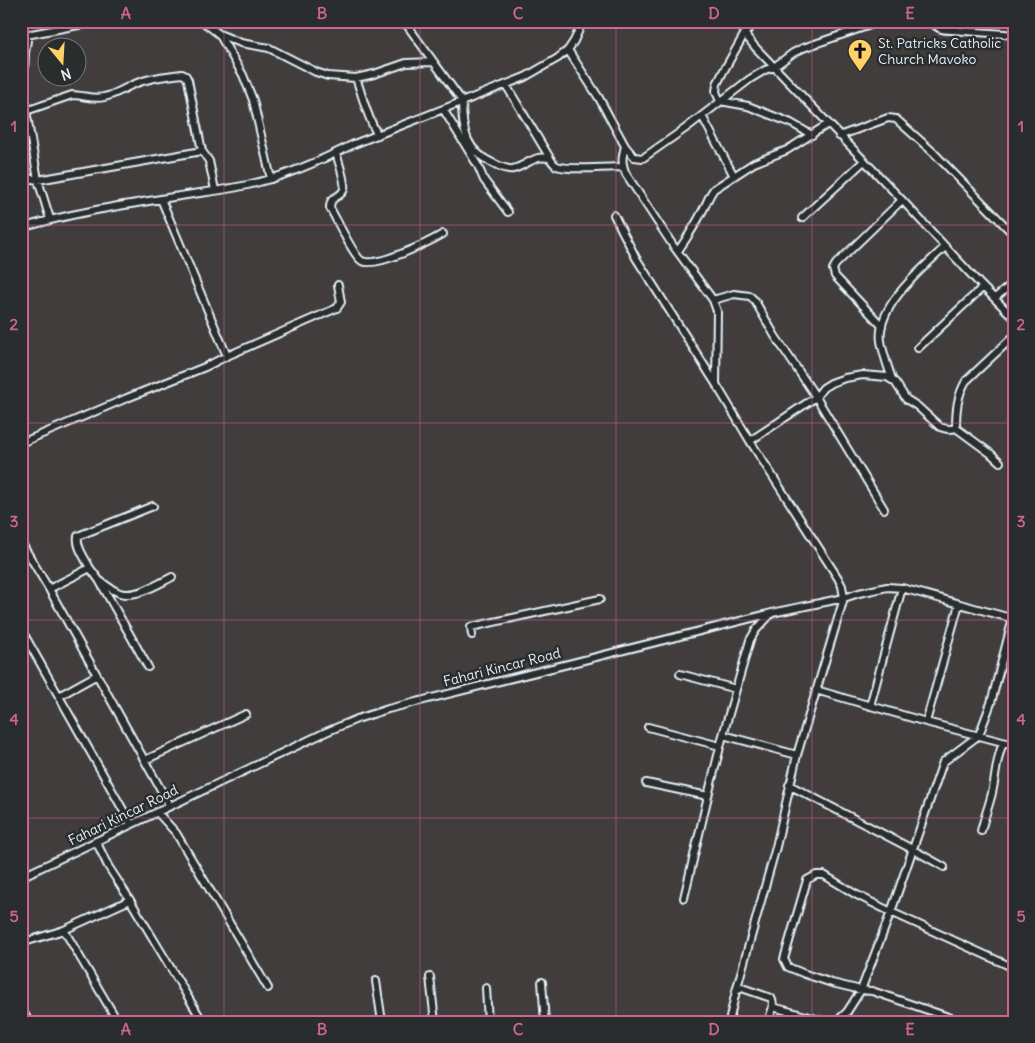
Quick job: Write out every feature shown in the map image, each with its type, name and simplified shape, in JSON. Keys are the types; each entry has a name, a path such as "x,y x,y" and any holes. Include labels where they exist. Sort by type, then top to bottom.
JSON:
{"street":[{"path":"50,220 38,180 23,111 25,35 102,21"},
{"path":"202,21 219,34 241,43 269,48 316,72 328,76 356,78 406,63 433,62"},
{"path":"404,21 462,102 462,118 466,135 473,149 483,159 503,168 511,169 539,158 550,158"},
{"path":"21,228 50,220 258,183 271,179 354,144 525,77 568,50 583,21"},
{"path":"739,21 755,47 1014,318"},
{"path":"720,101 716,92 722,72 745,33 756,21"},
{"path":"568,50 599,98 625,146 634,157 643,158 750,79 793,53 882,21"},
{"path":"932,21 936,27 943,30 1014,35"},
{"path":"952,30 962,21"},
{"path":"219,34 243,75 253,100 271,179"},
{"path":"23,111 72,95 104,98 150,79 182,74 188,80 202,151 208,162 215,190"},
{"path":"356,78 368,117 378,135"},
{"path":"506,85 555,165 562,168 622,167"},
{"path":"720,101 748,106 791,123 812,135"},
{"path":"443,109 478,166 487,185 508,212"},
{"path":"702,116 734,176"},
{"path":"839,136 888,118 896,119 933,152 1014,235"},
{"path":"678,251 698,220 710,193 714,189 754,163 786,150 828,124"},
{"path":"625,146 622,167 713,300 717,311 716,384"},
{"path":"21,177 38,180 202,151"},
{"path":"336,153 344,182 344,189 342,193 332,199 330,208 355,254 362,261 372,263 385,260 443,234"},
{"path":"802,218 864,161"},
{"path":"161,199 227,356"},
{"path":"882,326 835,276 833,269 902,200"},
{"path":"614,215 636,258 838,578 842,586 844,598 797,755 776,846 729,1022"},
{"path":"945,247 898,293 882,326 881,340 892,379 906,398 918,406 940,427 944,429 956,428 1000,462"},
{"path":"995,298 1014,282"},
{"path":"21,443 206,367 337,308 341,302 338,285"},
{"path":"918,348 983,287"},
{"path":"713,300 734,294 750,296 755,301 884,509"},
{"path":"956,428 957,401 966,381 1014,336"},
{"path":"750,441 816,398 823,388 831,383 863,375 892,379"},
{"path":"148,667 99,580 90,568 78,545 78,536 152,506"},
{"path":"21,542 50,589 170,806"},
{"path":"50,589 90,568"},
{"path":"99,580 120,593 130,594 139,593 172,577"},
{"name":"Fahari Kincar Road","path":"21,877 326,732 388,709 772,613 887,587 902,588 1013,618"},
{"path":"870,706 902,588"},
{"path":"472,635 471,627 600,599"},
{"path":"926,722 958,604"},
{"path":"684,898 720,746 750,640 756,630 772,613"},
{"path":"836,1022 847,1012 861,990 891,912 943,762 979,735 991,703 1013,618"},
{"path":"21,629 131,824"},
{"path":"680,674 736,689"},
{"path":"59,696 97,675"},
{"path":"816,690 1014,745"},
{"path":"145,760 246,714"},
{"path":"648,727 720,746"},
{"path":"723,735 797,755"},
{"path":"980,831 992,792 997,761 1003,743"},
{"path":"646,783 708,796"},
{"path":"790,785 944,867"},
{"path":"157,812 176,833 268,988"},
{"path":"96,841 108,866 203,1022"},
{"path":"963,1022 872,991 832,983 788,967 784,959 807,880 816,875 824,875 855,894 891,912 1014,968"},
{"path":"21,943 64,930 130,900"},
{"path":"64,930 118,1022"},
{"path":"430,977 435,1022"},
{"path":"376,981 382,1022"},
{"path":"542,982 545,1022"},
{"path":"486,988 488,1022"},
{"path":"736,991 742,988 771,998 773,1001 768,1022"},
{"path":"772,1007 827,1022"},
{"path":"21,1008 29,1022"}],"place":[{"name":"St. Patricks Catholic Church Mavoko","path":"860,72"}]}
